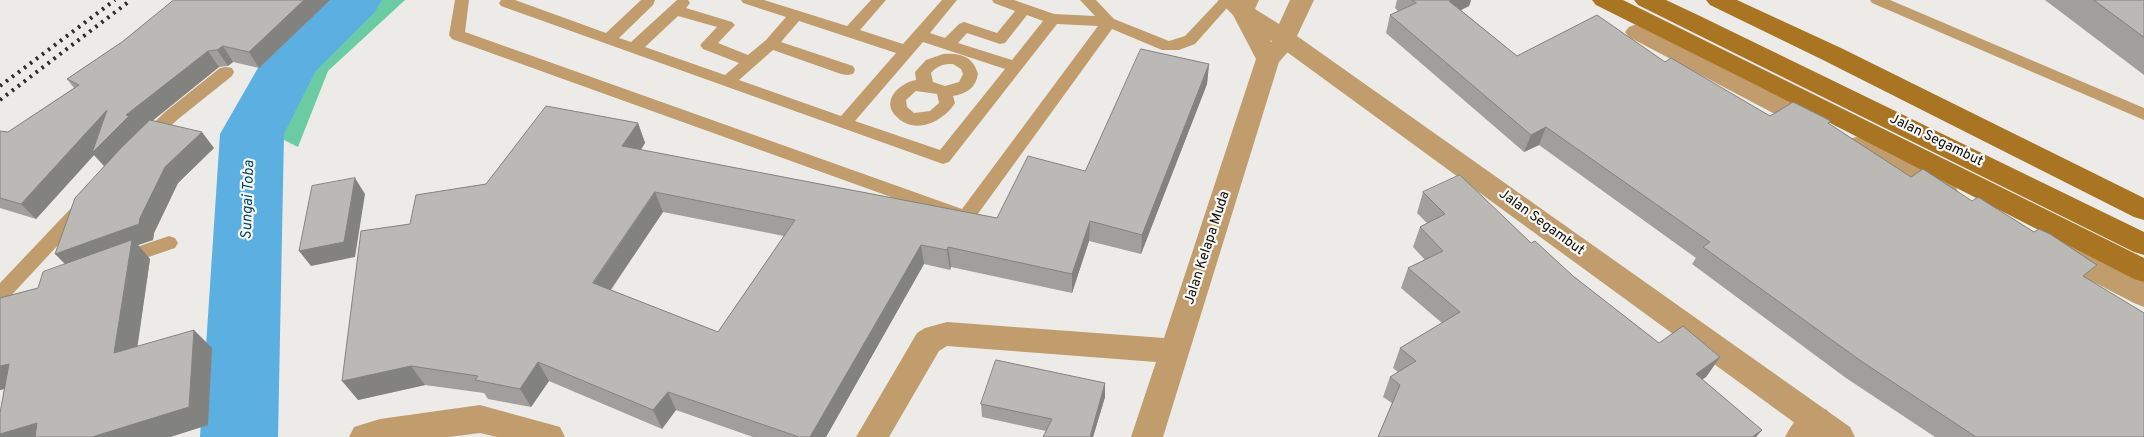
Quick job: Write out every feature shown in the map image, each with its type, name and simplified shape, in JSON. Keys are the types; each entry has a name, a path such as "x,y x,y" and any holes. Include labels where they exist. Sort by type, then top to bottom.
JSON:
{"main road":[{"path":"1605,0 2144,271"},
{"name":"Jalan Segambut","path":"1646,0 2144,244"},
{"path":"1718,0 1832,54 2144,210"},
{"path":"1751,0 2144,190"}],"street":[{"name":"Jalan Kelapa Muda","path":"1147,437 1276,48 1302,0"},
{"name":"Jalan Segambut","path":"1236,3 1276,48 1819,431"},
{"path":"1637,32 2144,295"},
{"path":"872,437 928,342 936,337 947,334 1176,351"},
{"path":"365,437 380,433 480,419 549,437"}],"lane":[{"path":"462,0 457,35 966,217 1109,22"},
{"path":"508,0 506,3 943,158 1053,19"},
{"path":"610,40 648,0"},
{"path":"751,0 849,32 926,67"},
{"path":"849,32 879,0"},
{"path":"844,123 950,0"},
{"path":"999,0 1053,19 1109,22 1167,46 1179,45 1190,40 1236,3"},
{"path":"1087,0 1109,22"},
{"path":"1877,0 2144,114"},
{"path":"634,48 681,5 727,25 708,45 750,62"},
{"path":"947,45 964,27 1000,39 1024,9"},
{"path":"727,82 770,44 796,15"},
{"path":"918,36 1014,67"},
{"path":"770,44 847,70"},
{"path":"925,84 922,78 926,67 939,60 956,59 971,70 970,81 959,90 944,91 925,84 914,85 901,93 898,98 899,110 910,118 926,119 943,111 947,103 944,91"},
{"path":"133,152 171,116 226,72"},
{"path":"970,81 997,90"},
{"path":"876,85 901,93"},
{"path":"943,111 972,121"},
{"path":"5,304 92,197"},
{"path":"102,266 169,243"}],"green space":[{"path":"368,0 405,0 328,71 298,147 272,134 311,56"}],"building":[{"path":"174,0 304,0 249,52 223,46 217,50 208,51 126,115 129,116 92,153 107,110 21,204 0,198 0,131 8,132 79,85 67,79 122,42"},
{"path":"1412,0 1450,0 1517,56 1597,15 1665,62 1671,58 1770,116 1793,102 1831,121 1828,123 1911,177 1923,169 1972,201 1978,197 2034,232 2039,229 2050,234 2097,265 2083,276 2144,313 2144,437 1976,437 1861,361 1703,247 1710,242 1546,127 1531,135 1390,15 1416,3"},
{"path":"2094,0 2144,0 2144,37"},
{"path":"1141,49 1209,64 1142,235 1090,221 1072,274 948,247 947,250 921,245 810,437 799,437 668,392 653,410 538,362 520,389 475,380 478,376 411,366 342,381 361,231 410,224 416,195 486,184 546,106 638,123 622,146 997,218 1028,156 1085,171","holes":["655,192 795,220 718,332 593,283"]},
{"path":"150,120 202,132 165,167 140,218 139,224 55,254 75,198"},
{"path":"1460,175 1531,243 1535,241 1573,276 1659,343 1683,326 1720,357 1696,374 1762,430 1752,437 1378,437 1400,385 1390,377 1416,361 1400,348 1460,312 1408,268 1443,251 1420,227 1445,214 1423,192"},
{"path":"355,178 344,242 299,251 312,186"},
{"path":"132,240 114,353 194,330 189,407 92,437 35,437 37,423 0,434 0,413 9,364 0,366 0,298 38,288 43,272"},
{"path":"996,360 1105,383 1090,437 1043,437 1052,419 981,404"}],"waterway":[{"name":"Sungai Toba","path":"239,437 252,134 291,61 354,0"}],"railway":[{"path":"0,86 115,0"},
{"path":"0,100 131,0"}]}
